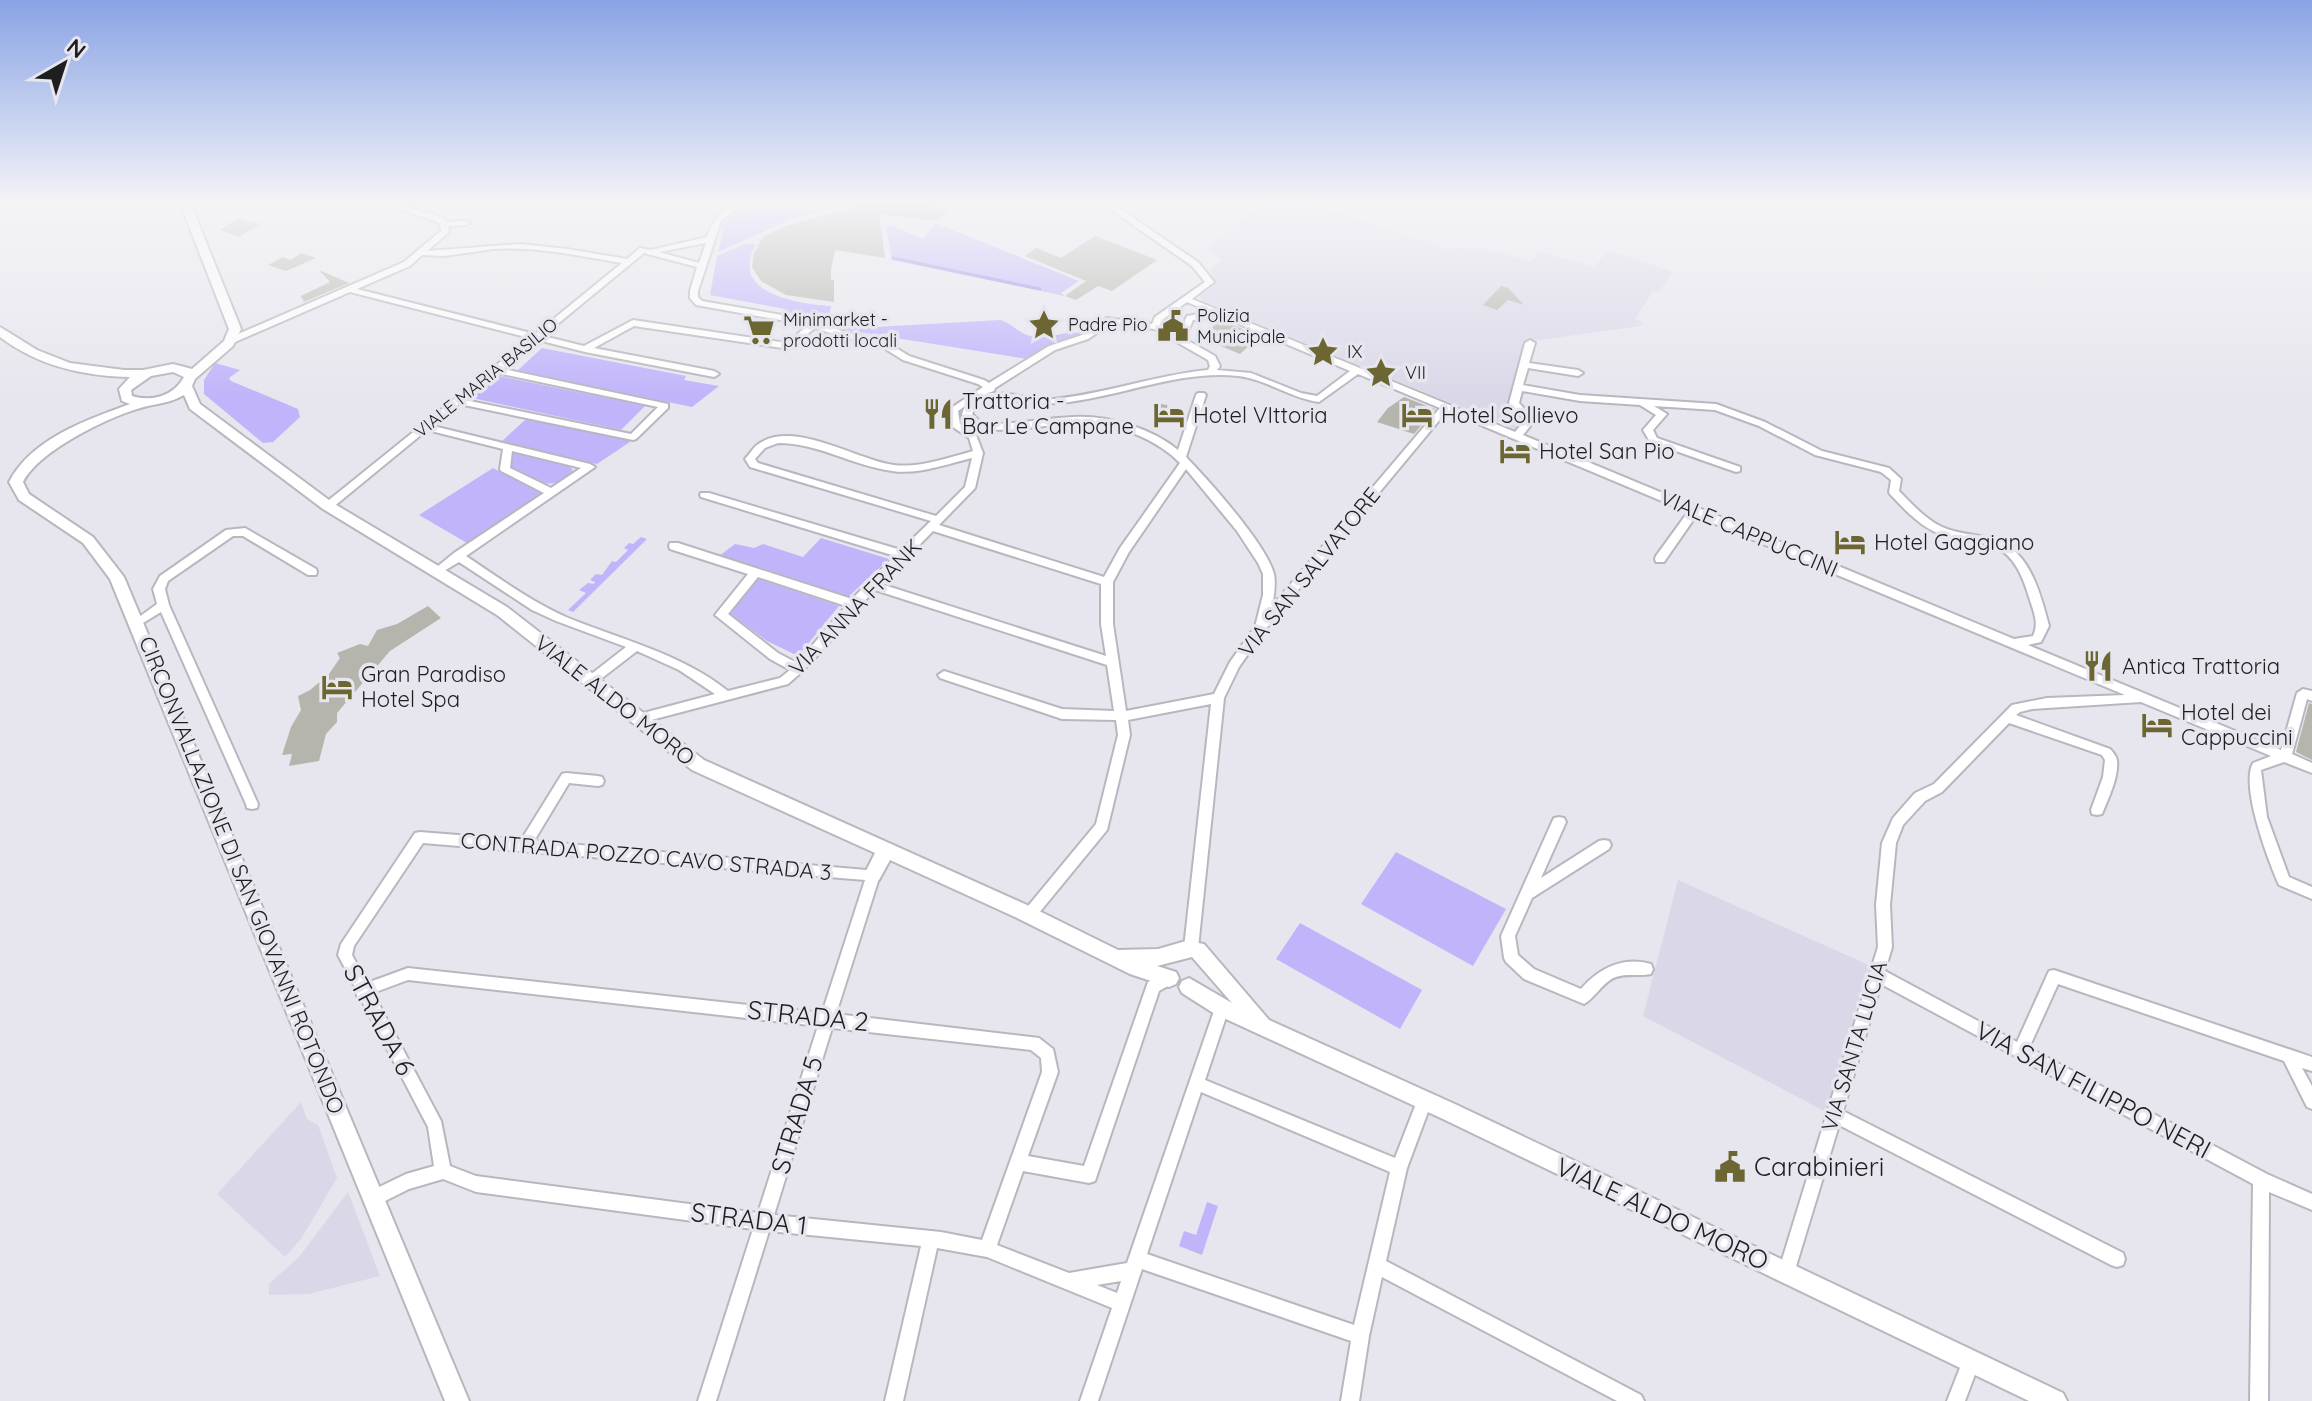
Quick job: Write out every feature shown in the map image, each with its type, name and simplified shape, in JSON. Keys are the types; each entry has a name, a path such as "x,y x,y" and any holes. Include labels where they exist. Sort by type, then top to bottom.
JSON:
{"main road":[{"path":"160,400 188,382 232,340 235,329 232,317 211,265"},
{"path":"2,336 54,364 102,373 145,374 215,354"},
{"path":"173,368 188,372 188,382"},
{"path":"102,373 123,384 126,394 145,403"},
{"name":"CIRCONVALLAZIONE DI SAN GIOVANNI ROTONDO","path":"96,422 145,374"},
{"name":"VIALE ALDO MORO","path":"188,382 195,406"},
{"name":"VIALE ALDO MORO","path":"160,400 195,406 328,506 502,611 698,765 1029,915 1111,956 1189,987 1222,1008 2055,1401"},
{"name":"CIRCONVALLAZIONE DI SAN GIOVANNI ROTONDO","path":"160,400 96,422 35,456 24,466 16,482 24,497 71,527 100,552 117,577 457,1401"},
{"path":"873,875 886,850"},
{"name":"VIALE ALDO MORO","path":"1111,956 1141,958 1170,954 1179,949 1198,953 1269,1030"},
{"path":"1189,987 1206,976 1198,953"},
{"path":"1168,978 1165,966 1170,954"}],"street":[{"path":"232,340 404,265"},
{"name":"VIALE MARIA BASILIO","path":"328,506 625,265"},
{"path":"703,265 694,291 694,298 699,303 786,316 882,343 906,358 991,390 1038,403 1065,401 1158,380 1210,374 1253,376 1319,399 1357,370"},
{"path":"1156,327 1158,319 1210,282 1206,273 1195,265"},
{"path":"352,290 585,349 714,374"},
{"name":"VIALE CAPPUCCINI","path":"1186,299 2312,768"},
{"path":"1180,341 1190,318 1221,314"},
{"path":"1210,374 1215,366 1212,358 1156,327 1113,319 1085,337 1052,348 970,404 967,414 971,420 985,426 1064,418 1095,420 1168,446 1245,536 1268,572 1267,608 1260,628"},
{"path":"585,349 633,323 789,346 814,324"},
{"path":"1517,436 1530,420 1514,403 1530,343"},
{"path":"1523,365 1578,373"},
{"path":"458,401 633,437 665,406 495,370"},
{"path":"1518,387 1580,398 1716,407 1762,424 1808,447 1893,475 1896,479 1894,492 1919,517 1944,533 1995,542 2007,549 2028,583 2043,626 2037,639 2014,643"},
{"path":"991,390 953,410 955,425 973,437 978,453 895,469 786,437 763,442 750,459 754,465 1107,582"},
{"path":"1029,915 1102,826 1124,735 1111,662 1107,582 1183,461 1201,395"},
{"path":"1639,401 1662,414 1648,430 1653,440 1736,469"},
{"name":"VIA SAN SALVATORE","path":"1198,953 1218,698 1234,665 1260,628 1446,407"},
{"path":"425,427 590,467 437,571"},
{"path":"508,448 505,469 552,493"},
{"name":"VIA ANNA FRANK","path":"636,719 784,681 799,669 854,604 970,488 978,453"},
{"path":"705,495 904,555"},
{"path":"1660,559 1695,510"},
{"path":"252,804 163,605 159,589 164,579 230,533 245,532 312,572"},
{"path":"674,546 854,604"},
{"path":"458,556 537,608 636,646 711,681 726,696"},
{"path":"755,573 721,615 774,656 799,669"},
{"path":"873,585 1111,662"},
{"path":"138,622 163,605"},
{"path":"589,682 636,646"},
{"path":"944,675 1062,714 1123,716 1218,698"},
{"path":"2312,696 2303,693 2285,756 2257,766 2255,770 2261,817 2284,881 2312,893"},
{"name":"VIA SANTA LUCIA","path":"1786,1273 1885,947 1883,905 1889,843 1898,822 1920,797 1938,788 2016,708 2032,704 2117,703 2144,697"},
{"path":"2007,717 2106,752 2111,759 2109,777 2097,810"},
{"path":"525,845 566,778 598,781"},
{"path":"1559,822 1508,936 1511,958 1529,974 1584,997 1605,973 1618,969 1646,969"},
{"name":"CONTRADA POZZO CAVO STRADA 3","path":"420,837 873,875"},
{"name":"STRADA 6","path":"420,837 348,944 345,955 436,1126 443,1171"},
{"path":"1527,894 1604,845"},
{"name":"STRADA 5","path":"707,1401 873,875"},
{"name":"STRADA 2","path":"362,991 408,974 1034,1043 1048,1054 1050,1072 987,1249"},
{"name":"VIA SAN FILIPPO NERI","path":"1876,974 2261,1180 2312,1202"},
{"path":"2020,1051 2054,976 2312,1064"},
{"path":"1018,1162 1089,1175 1153,987 1168,978"},
{"path":"1089,1401 1222,1008"},
{"path":"2290,1059 2312,1102"},
{"path":"1196,1083 1399,1168"},
{"path":"1350,1401 1360,1336 1399,1168 1424,1101"},
{"path":"1834,1114 2117,1259"},
{"path":"375,1198 406,1182 443,1171"},
{"name":"STRADA 1","path":"443,1171 476,1184 765,1222 931,1239 987,1249 1122,1303"},
{"path":"2259,1401 2261,1180"},
{"path":"894,1401 931,1239"},
{"path":"1068,1281 1136,1265 1360,1336"},
{"path":"1376,1265 1635,1401"},
{"path":"1956,1401 1971,1361"}],"shaded area":[{"path":"715,265 750,265 751,274 758,285 770,293 831,306 829,317 784,312 785,309 710,295"},
{"path":"918,265 1040,265 1079,281 1061,293 1065,296"},
{"path":"1215,265 1653,265 1673,272 1659,292 1653,291 1635,319 1643,322 1640,326 1525,342 1508,404 1527,419 1516,430 1202,300 1199,296 1214,285 1210,269"},
{"path":"1000,320 1030,336 1071,332 1084,334 1048,346 1027,359 840,329"},
{"path":"542,348 686,376 684,380 719,386 692,407 517,371"},
{"path":"215,363 240,370 229,378 231,381 298,409 300,417 273,442 263,443 204,394 204,380"},
{"path":"499,376 645,406 621,430 472,398"},
{"path":"526,419 630,442 597,464 500,443"},
{"path":"511,454 568,465 573,470 558,482 543,483 510,468"},
{"path":"493,468 542,494 467,543 419,515"},
{"path":"641,537 647,539 573,612 568,610 586,593 579,590 588,583 594,584 590,580 596,574 602,575 612,561 616,562 628,550 624,548 629,543 633,544"},
{"path":"821,538 889,559 847,598 719,556 735,544 754,548 763,544 803,557"},
{"path":"758,579 839,606 798,656 767,641 729,613"},
{"path":"1396,852 1506,909 1473,966 1361,904"},
{"path":"1678,880 1869,965 1826,1112 1643,1016"},
{"path":"1300,923 1422,990 1400,1029 1276,959"},
{"path":"301,1102 307,1119 318,1125 337,1178 301,1239 285,1257 217,1194"},
{"path":"348,1192 380,1276 309,1294 269,1295 269,1284 299,1257"},
{"path":"1207,1202 1218,1206 1202,1255 1179,1246 1184,1231 1196,1235"}],"building":[{"path":"269,265 299,265 286,271"},
{"path":"832,265 834,302 786,295 761,281 752,267"},
{"path":"1048,265 1149,265 1112,291 1098,286 1076,300 1065,296 1086,281"},
{"path":"319,270 349,283 304,302 301,296 330,282"},
{"path":"1501,286 1508,288 1524,305 1508,300 1497,310 1483,305"},
{"path":"1221,320 1245,330 1237,336 1252,343 1240,354 1216,344 1223,339 1206,332"},
{"name":"Hotel Sollievo","path":"1404,397 1435,409 1414,434 1377,422 1388,408"},
{"name":"Hotel VIttoria","path":"1158,403 1186,410 1180,425 1151,420"},
{"name":"Gran Paradiso Hotel Spa","path":"428,606 441,618 390,651 337,713 337,722 326,734 319,761 289,766 292,754 282,755 291,727 301,710 298,696 329,674 340,658 337,653 360,644 368,646 377,630 397,624"},
{"path":"2309,703 2312,704 2312,760 2296,752"}],"waterway":[{"path":"928,265 1040,289"}],"place":[{"name":"Padre Pio","path":"1044,325"},
{"name":"Polizia Municipale","path":"1173,326"},
{"name":"Minimarket - prodotti locali","path":"759,330"},
{"name":"IX","path":"1323,352"},
{"name":"VII","path":"1381,373"},
{"name":"Trattoria - Bar Le Campane","path":"938,414"},
{"name":"Hotel VIttoria","path":"1169,415"},
{"name":"Hotel Sollievo","path":"1417,415"},
{"name":"Hotel San Pio","path":"1515,451"},
{"name":"Hotel Gaggiano","path":"1850,542"},
{"name":"Antica Trattoria","path":"2098,666"},
{"name":"Gran Paradiso Hotel Spa","path":"337,687"},
{"name":"Hotel dei Cappuccini","path":"2157,725"},
{"name":"Carabinieri","path":"1730,1167"}]}
